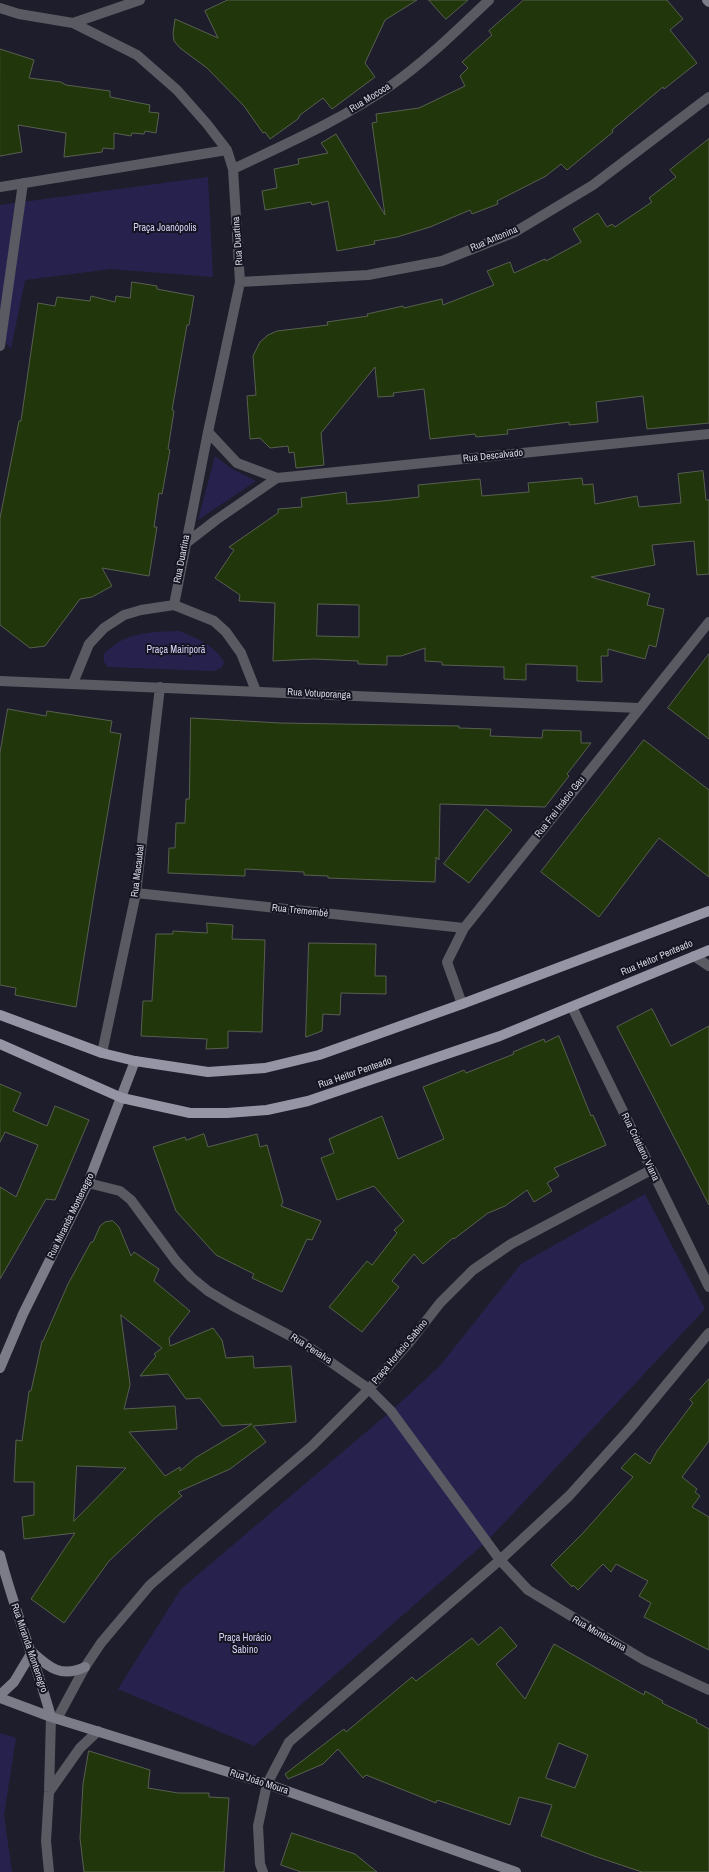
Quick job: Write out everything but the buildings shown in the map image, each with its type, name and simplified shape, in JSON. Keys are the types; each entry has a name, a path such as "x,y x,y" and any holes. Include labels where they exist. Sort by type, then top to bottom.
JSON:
{"main road":[{"path":"0,1015 102,1053 135,1062 208,1072 265,1068 319,1055 462,1004 709,911"},
{"name":"Rua Heitor Penteado","path":"0,1044 122,1098 190,1113 227,1113 267,1110 322,1096 500,1036 709,950"}],"street":[{"path":"74,23 140,0"},
{"name":"Rua Mococa","path":"234,168 331,123 392,85 429,56 489,0"},
{"name":"Rua Duartina","path":"0,8 19,14 74,23 137,55 177,90 207,124 227,150 234,168 240,282 185,544 174,605"},
{"name":"Rua Antonina","path":"240,282 368,275 442,260 508,235 593,186 709,97"},
{"path":"0,186 227,150"},
{"path":"0,346 23,183"},
{"name":"Rua Descalvado","path":"208,432 237,463 277,478 709,434"},
{"name":"Rua Descalvado","path":"185,544 216,520 277,478"},
{"path":"73,683 89,644 104,628 124,614 174,605 214,621 226,632 241,654 256,691"},
{"name":"Rua Frei Inácio Gau","path":"462,1004 447,962 464,928 638,708 709,622"},
{"name":"Rua Votuporanga","path":"0,681 638,708"},
{"name":"Rua Macaubal","path":"102,1053 136,893 160,687"},
{"name":"Rua Tremembé","path":"136,893 464,928"},
{"path":"694,956 709,966"},
{"name":"Rua Cristiano Viana","path":"572,1007 709,1287"},
{"name":"Rua Miranda Montenegro","path":"0,1368 3,1356 88,1183 135,1062"},
{"name":"Praça Horácio Sabino","path":"49,1872 46,1841 54,1718 101,1642 150,1585 312,1446 369,1388 412,1339 440,1303 473,1270 511,1244 651,1170"},
{"name":"Rua Penalva","path":"88,1183 120,1191 131,1200 176,1261 191,1277 208,1291 233,1306 302,1342 369,1388 391,1411 500,1560"},
{"path":"263,1872 260,1864 258,1826 267,1784 289,1742 500,1560 569,1496 632,1426 709,1333"},
{"name":"Rua Miranda Montenegro","path":"0,1555 9,1592 32,1652 54,1718"},
{"name":"Rua Montezuma","path":"500,1560 528,1590 568,1616 644,1660 709,1690"},
{"path":"0,1695 14,1682 32,1652 47,1666 56,1670 68,1672 77,1671 85,1667"},
{"name":"Rua João Moura","path":"0,1698 54,1718 267,1784 516,1872"},
{"path":"49,1792 80,1748 98,1731"}],"green space":[{"name":"Praça Joanópolis","path":"208,177 213,277 111,269 25,280 11,349 0,336 0,205"},
{"path":"215,456 232,469 256,481 198,520"},
{"name":"Praça Mairiporã","path":"179,631 198,639 216,651 224,662 222,667 215,671 108,667 104,662 104,654 120,641 129,637 148,633"},
{"name":"Praça Horácio Sabino","path":"645,1194 705,1309 487,1541 254,1746 118,1689 181,1589 391,1411 439,1367 521,1264"},
{"path":"0,1733 16,1738 4,1815 12,1872 0,1872"}]}
